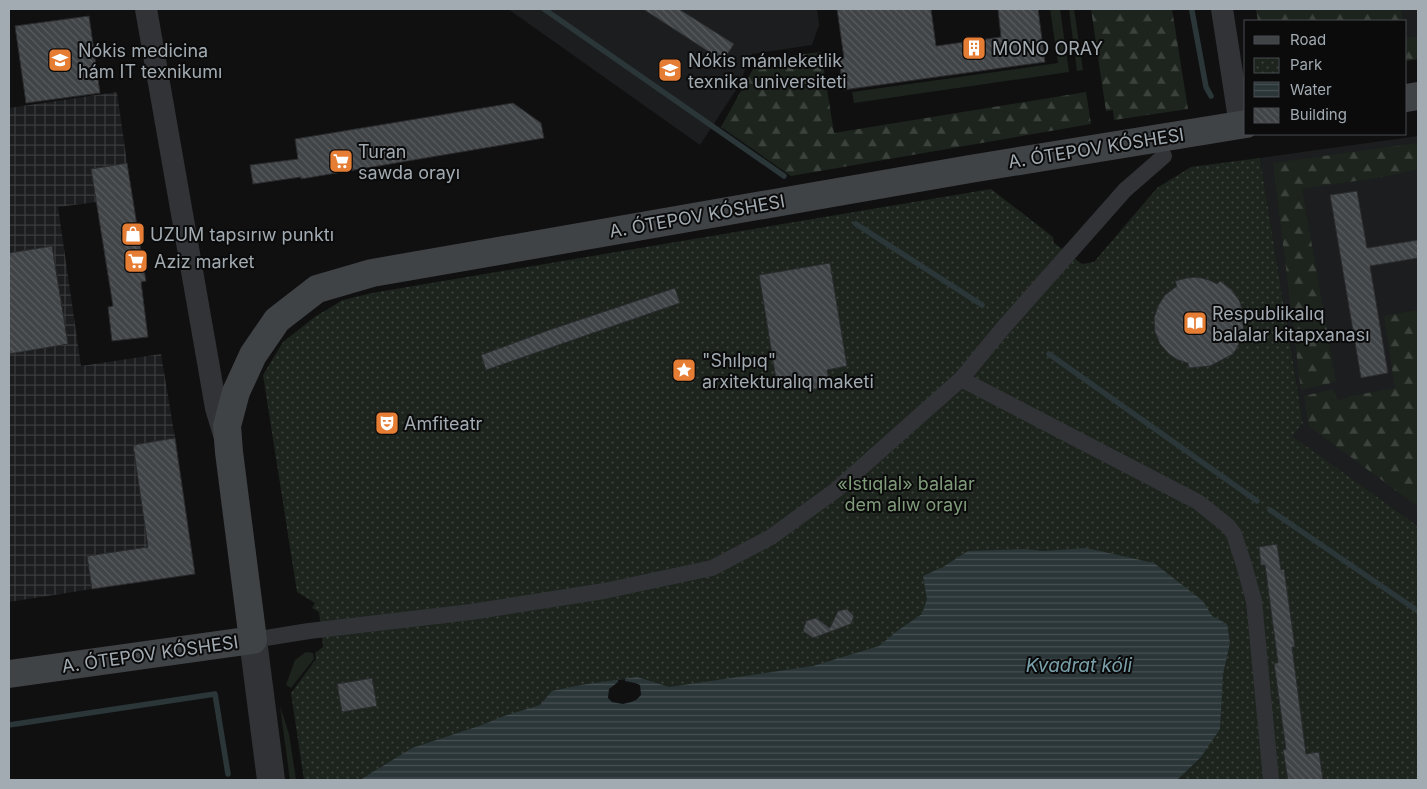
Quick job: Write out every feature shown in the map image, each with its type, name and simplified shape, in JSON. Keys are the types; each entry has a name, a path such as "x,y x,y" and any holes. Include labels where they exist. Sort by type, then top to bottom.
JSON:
{"main road":[{"name":"A. ÓTEPOV KÓSHESI","path":"9,674 253,640 228,439 236,392 253,355 277,320 317,289 372,273 970,169 1243,124"}],"street":[{"path":"146,9 216,408 228,439"},
{"path":"1222,9 1243,124"},
{"path":"271,780 253,640 309,631 471,612 604,591 712,568 771,537 836,490 961,379 1003,328 1125,190 1164,156"},
{"path":"208,362 215,371 224,374 234,374 253,355"},
{"path":"961,379 1198,502 1228,526 1234,534 1254,601 1271,780"}],"shaded area":[{"name":"Nókis mámleketlik texnika universiteti","path":"508,9 817,9 819,25 812,45 752,54 738,87 700,145"},
{"path":"1256,9 1418,9 1418,59 1407,61 1407,20 1258,20"},
{"path":"117,92 127,163 92,170 97,202 58,207 81,366 161,354 175,438 133,445 148,547 87,556 92,589 9,602 9,108"},
{"path":"1418,136 1418,526 1291,436 1303,423 1260,158"}],"green space":[{"path":"1050,9 1060,9 1069,72 854,103 852,92 1058,63"},
{"path":"1069,9 1074,9 1083,70 1077,71"},
{"path":"1091,9 1172,9 1188,109 1114,120 1113,110 1106,111"},
{"path":"1256,9 1401,9 1403,20 1258,20"},
{"path":"1418,36 1418,59 1407,61 1407,38"},
{"path":"821,52 834,133 1086,92 1091,124 791,176 721,127 758,60"},
{"path":"1418,143 1418,169 1389,176 1302,189 1336,382 1301,390 1273,163"},
{"name":"«Istıqlal» balalar dem alıw orayı","path":"1260,158 1303,423 1292,436 1418,526 1418,780 304,780 291,693 316,659 315,653 323,647 319,612 312,608 315,603 297,592 263,375 283,342 316,316 343,300 372,293 991,189 1053,237 1054,243 1082,264 1094,262 1157,188 1191,167"},
{"path":"1418,310 1418,507 1309,426 1304,396 1333,389 1338,401 1351,396 1395,388 1384,316"},
{"path":"306,652 313,653 314,659 291,688 286,685 295,660"},
{"path":"280,706 289,734 296,780 290,780"}],"water":[{"name":"Kvadrat kóli","path":"1086,548 1154,563 1203,601 1212,616 1227,624 1230,643 1223,674 1220,729 1201,757 1177,780 360,780 412,748 540,705 552,691 637,677 669,687 813,666 879,646 922,614 927,599 923,576 943,567 968,551 1025,549 1043,551"}],"pier":[{"path":"625,679 625,681 640,685 641,695 636,700 623,704 612,702 608,698 609,689 618,680"}],"building":[{"path":"643,9 679,9 734,44 723,61"},
{"name":"MONO ORAY","path":"837,9 931,9 936,46 1001,37 998,9 1038,9 1045,62 843,90 839,59 844,58"},
{"path":"89,16 100,93 26,103 15,26"},
{"path":"513,103 541,123 544,138 301,179 301,177 253,184 250,165 298,159 295,139"},
{"path":"127,163 146,281 141,282 148,337 112,341 108,307 113,306 91,169"},
{"path":"1357,191 1367,248 1418,240 1418,258 1370,266 1388,373 1361,378 1330,195"},
{"path":"52,246 68,344 9,354 9,253"},
{"path":"830,263 847,366 827,370 829,379 825,384 821,388 810,390 789,376 776,379 759,275"},
{"path":"1197,277 1217,284 1220,281 1232,290 1240,302 1244,317 1243,333 1233,354 1210,366 1189,368 1188,363 1178,360 1169,354 1160,344 1155,332 1154,318 1158,306 1165,295 1177,286 1175,281"},
{"path":"675,288 680,303 486,370 481,355"},
{"path":"175,438 195,574 92,589 87,556 148,547 133,445"},
{"path":"1277,544 1281,570 1284,569 1295,647 1292,647 1306,754 1319,752 1323,780 1288,780 1283,750 1286,749 1274,663 1278,663 1265,565 1261,565 1259,547"},
{"path":"847,609 854,616 851,624 813,638 803,631 806,621 816,618 830,628 838,611"},
{"path":"372,678 377,706 342,712 337,684"}],"waterway":[{"path":"544,9 784,176"},
{"path":"1192,11 1206,87 1211,96"},
{"path":"856,224 982,305"},
{"path":"1049,354 1257,501"},
{"path":"1270,510 1418,611"},
{"path":"9,725 215,694 228,774"}],"place":[{"name":"MONO ORAY","path":"974,48"},
{"name":"Nókis medicina hám IT texnikumı","path":"60,60"},
{"name":"Nókis mámleketlik texnika universiteti","path":"670,70"},
{"name":"Turan sawda orayı","path":"341,161"},
{"name":"UZUM tapsırıw punktı","path":"133,234"},
{"name":"Aziz market","path":"136,261"},
{"name":"Respublikalıq balalar kitapxanası","path":"1195,323"},
{"name":"\"Shılpıq\" arxitekturalıq maketi","path":"684,370"},
{"name":"Amfiteatr","path":"387,423"}]}
